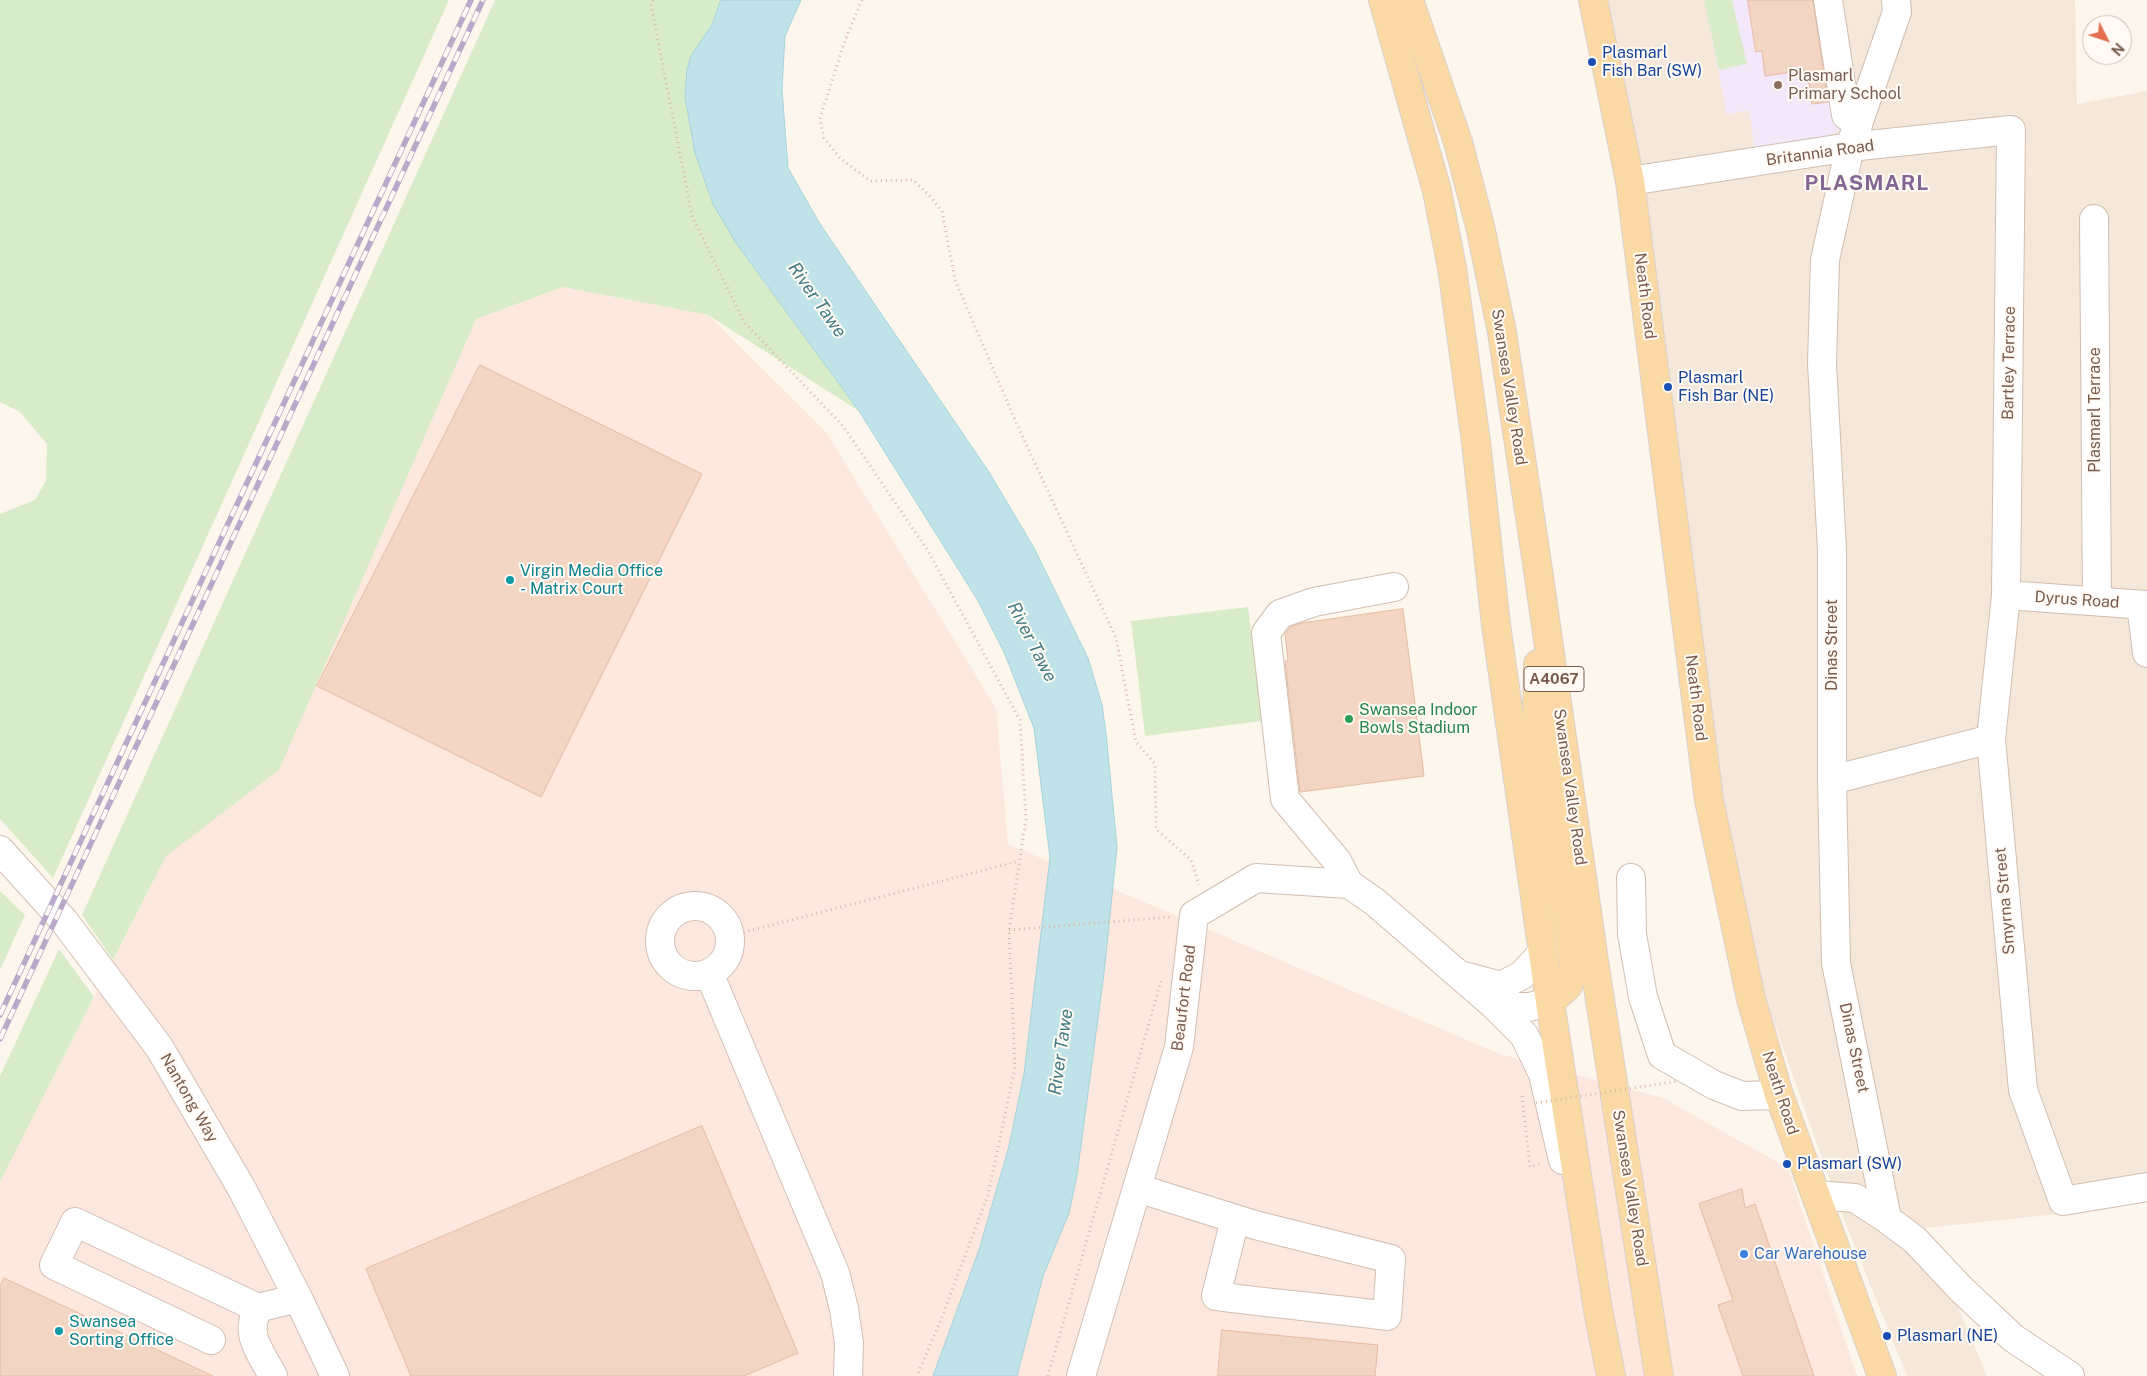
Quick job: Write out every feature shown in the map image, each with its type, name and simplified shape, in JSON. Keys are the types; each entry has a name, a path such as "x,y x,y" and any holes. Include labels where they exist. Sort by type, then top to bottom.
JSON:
{"main road":[{"name":"A4067","path":"1383,0 1437,191 1452,268 1476,442 1496,625 1550,1002 1598,1310 1611,1376"},
{"name":"Swansea Valley Road","path":"1409,0 1458,142 1480,226 1502,332 1596,968 1659,1376"},
{"name":"Neath Road","path":"1593,0 1630,181 1709,800 1751,999 1779,1095 1882,1376"},
{"path":"1538,570 1538,724 1574,968 1568,986 1550,1002"}],"street":[{"path":"1828,0 1846,115 1854,136"},
{"name":"Dinas Street","path":"1887,1219 1836,963 1832,780 1832,551 1822,363 1825,260 1854,136 1897,12 1896,0"},
{"name":"Britannia Road","path":"1630,181 1854,136 2011,130"},
{"name":"Bartley Terrace","path":"2006,595 2011,130"},
{"name":"Plasmarl Terrace","path":"2094,219 2097,601"},
{"path":"1394,587 1314,602 1280,614 1266,633 1285,799 1337,861 1349,884 1375,902 1496,1007 1524,1035 1543,1074 1598,1310"},
{"name":"Dyrus Road","path":"2006,595 2144,605"},
{"name":"Smyrna Street","path":"2006,595 1990,738 2023,1090 2064,1201 2147,1187"},
{"path":"2144,605 2147,653"},
{"path":"1832,780 1990,738"},
{"name":"Nantong Way","path":"0,850 64,921 159,1047 242,1188 335,1376"},
{"path":"1194,915 1256,878 1349,884"},
{"path":"1631,878 1632,934 1642,997 1662,1055 1714,1085 1742,1096 1779,1095"},
{"path":"696,906 712,910 724,921 730,945 727,956 720,966 709,973 690,976 672,967 661,949 663,928 667,921 680,910 696,906"},
{"name":"Beaufort Road","path":"1081,1376 1179,1047 1194,915"},
{"path":"1458,975 1501,986 1522,975 1543,952"},
{"path":"709,973 835,1273 844,1309 849,1344 848,1376"},
{"path":"1496,1007 1529,1007 1550,1002"},
{"path":"1138,1188 1235,1219 1391,1259 1386,1316 1327,1308 1276,1305 1216,1296 1235,1219"},
{"path":"1816,1195 1855,1198 1887,1219 1915,1240 1961,1289 2013,1338 2070,1376"},
{"path":"211,1340 54,1265 74,1222 258,1308 298,1298"},
{"path":"258,1308 251,1320 252,1335 273,1376"}],"path":[{"path":"653,0 651,5 692,216 744,322 843,426 928,551 1020,720 1026,819 1009,930 1016,1067 988,1195 940,1322 917,1376"},
{"path":"862,0 844,42 820,119 824,138 840,158 870,181 912,180 928,194 942,211 954,280 1015,420 1116,638 1136,742 1155,764 1156,828 1191,860 1200,882 1194,915 1009,930"},
{"path":"729,936 1019,861"},
{"path":"1048,1376 1163,974"},
{"path":"1538,1112 1536,1103 1678,1081"},
{"path":"1522,1091 1530,1167 1547,1163"}],"shaded area":[{"path":"1604,0 2075,0 2077,104 2147,91 2147,1196 2058,1214 1925,1228 1987,1376 1907,1376 1843,1217 1762,989 1719,784"},
{"name":"Plasmarl Primary School","path":"1704,0 1821,0 1841,125 1840,130 1824,138 1755,152 1749,110 1727,115"},
{"path":"563,287 708,315 826,432 996,708 1008,844 1500,1054 1663,1098 1788,1168 1857,1376 0,1376 0,1182 166,856 476,319"}],"green space":[{"path":"0,0 449,0 53,878 0,819 0,514 35,500 46,481 47,444 20,412 0,402"},
{"path":"495,0 721,0 712,25 736,243 859,411 708,315 563,287 476,319 279,770 166,856 113,960 82,915"},
{"path":"1704,0 1732,0 1747,64 1719,70"},
{"path":"1248,607 1262,721 1145,736 1131,621"},
{"path":"0,891 25,915 0,970"},
{"path":"59,949 94,997 0,1182 0,1076"}],"water":[{"name":"River Tawe","path":"721,0 801,0 785,36 782,89 788,168 820,224 989,472 1034,548 1088,658 1102,705 1117,847 1104,973 1077,1175 1069,1213 1043,1276 1017,1376 933,1376 980,1247 1009,1146 1024,1074 1050,858 1034,728 1004,652 977,599 859,411 736,243 713,204 695,153 685,97 687,69 691,56 712,25"}],"building":[{"path":"1748,0 1813,0 1828,102 1812,104 1807,70 1765,76 1762,51 1756,52"},
{"name":"Virgin Media Office - Matrix Court","path":"480,365 702,474 541,797 317,686"},
{"name":"Swansea Indoor Bowls Stadium","path":"1403,609 1424,776 1300,792 1285,661 1288,661 1285,634 1290,627 1302,623"},
{"path":"702,1126 798,1353 744,1376 411,1376 366,1269"},
{"name":"Car Warehouse","path":"1742,1189 1745,1208 1755,1204 1814,1376 1743,1376 1718,1305 1733,1300 1699,1204"},
{"name":"Swansea Sorting Office","path":"4,1278 213,1376 0,1376 0,1287"},
{"path":"1222,1330 1378,1345 1375,1376 1218,1376"}],"railway":[{"path":"0,1015 471,0"},
{"path":"0,1039 483,0"}],"place":[{"name":"Plasmarl Fish Bar (SW)","path":"1592,62"},
{"name":"Plasmarl Primary School","path":"1778,85"},
{"name":"Plasmarl Fish Bar (NE)","path":"1668,387"},
{"name":"Virgin Media Office - Matrix Court","path":"510,580"},
{"name":"Swansea Indoor Bowls Stadium","path":"1349,719"},
{"name":"Plasmarl (SW)","path":"1787,1164"},
{"name":"Car Warehouse","path":"1744,1254"},
{"name":"Swansea Sorting Office","path":"59,1331"},
{"name":"Plasmarl (NE)","path":"1887,1336"}],"district":[{"name":"PLASMARL","path":"1867,184"}]}
